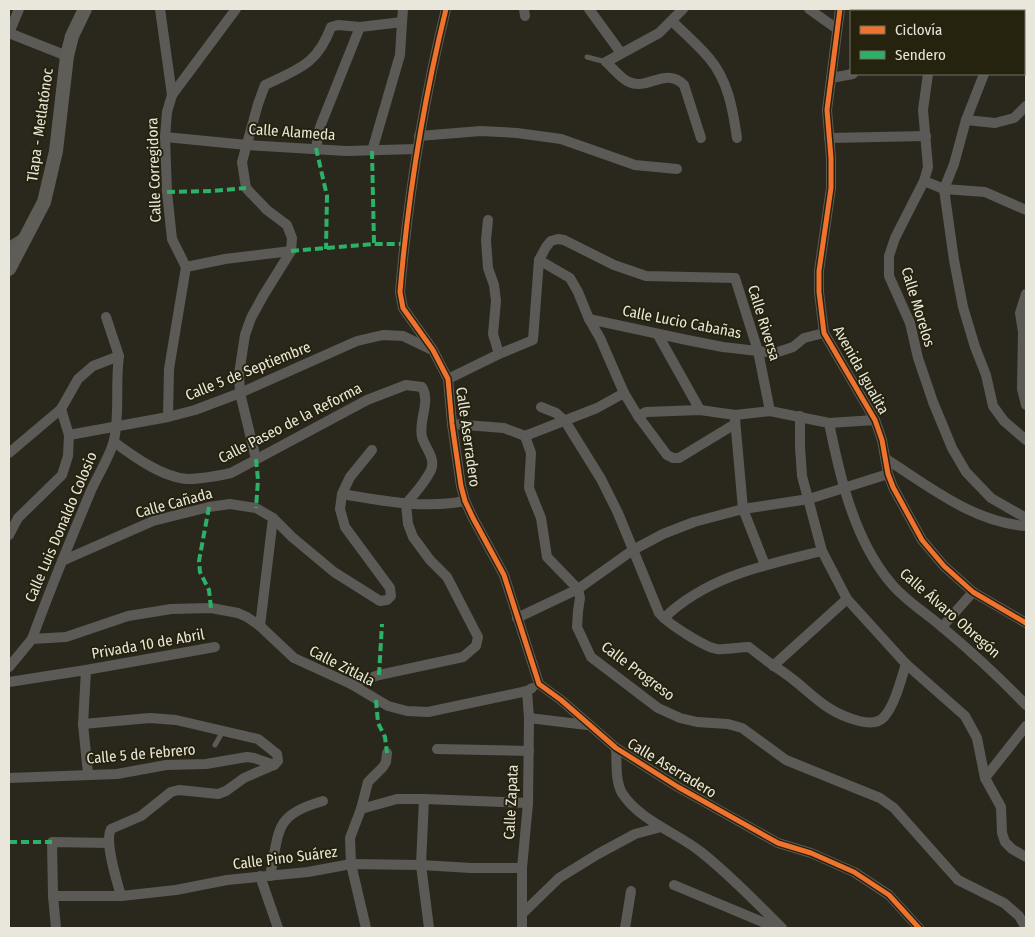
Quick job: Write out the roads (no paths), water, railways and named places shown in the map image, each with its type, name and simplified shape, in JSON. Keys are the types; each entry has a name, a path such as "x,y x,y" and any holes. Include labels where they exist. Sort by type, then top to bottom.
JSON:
{"main road":[{"name":"Tlapa - Metlatónoc","path":"9,269 44,202 56,150 67,56 72,36 85,9"}],"street":[{"path":"19,9 9,33 67,56"},
{"name":"Calle Corregidora","path":"160,9 172,95 166,112 167,192 172,239 186,267"},
{"path":"172,95 236,9"},
{"path":"372,151 400,55 402,9"},
{"name":"Calle Aserradero","path":"446,9 424,106 413,169 400,292 403,308 433,350 448,379 461,486 473,518 504,575 539,684 561,700 587,725 616,748 753,830 778,843 854,872 889,895 919,928"},
{"path":"589,9 621,53"},
{"path":"683,9 659,33 606,62 628,82 634,84 670,77 678,79 684,85 701,138"},
{"path":"809,9 837,29"},
{"name":"Avenida Igualita","path":"840,9 828,110 831,188 819,271 819,292 824,333 875,420 886,459 888,474 903,508 922,540 944,566 973,592 1026,623"},
{"path":"672,21 710,59 725,85 733,108 737,138"},
{"path":"256,459 240,393 239,374 245,335 262,296 291,251 292,238 287,225 268,210 246,188 242,162 265,85 300,69 314,58 326,42 332,28 338,25 360,26 402,22"},
{"path":"316,148 320,127 360,26"},
{"path":"831,78 850,75"},
{"name":"Calle Morelos","path":"928,75 923,110 928,167 924,181 895,238 889,256 889,276 910,323 918,358 930,394 952,448 966,472 991,498 1026,518"},
{"path":"984,75 966,120 954,164 944,189 963,307 986,375 993,406 1004,421 1026,440"},
{"path":"966,120 995,123 1014,118 1026,106"},
{"path":"419,136 481,131 526,134 561,140 635,165 677,169"},
{"path":"829,138 926,136"},
{"name":"Calle Alameda","path":"165,137 346,151 417,149"},
{"path":"924,181 944,189 985,192 1026,210"},
{"path":"488,220 486,240 488,268 494,285 496,301 493,334 498,354"},
{"path":"9,247 28,235"},
{"name":"Calle Riversa","path":"539,260 546,246 558,238 614,265 646,276 734,278 758,351 770,411"},
{"path":"168,417 169,369 186,267 225,259 291,251"},
{"path":"448,379 498,354 533,340 539,260 570,278 600,338 624,393 638,416 667,455 673,458 679,458 735,420 770,411 830,423 875,420"},
{"path":"1026,294 1020,313 1023,332 1026,405"},
{"path":"9,453 61,409 78,379 93,366 119,356 106,318"},
{"name":"Calle Lucio Cabañas","path":"589,319 658,335 723,347 775,353 793,347 804,338 824,333"},
{"name":"Calle 5 de Septiembre","path":"69,435 168,417 195,410 240,393 357,341 383,335 403,336 433,350"},
{"path":"658,335 700,410"},
{"name":"Calle Luis Donaldo Colosio","path":"9,668 32,639 96,478 114,442 119,356"},
{"name":"Calle Paseo de la Reforma","path":"114,442 131,454 170,475 186,479 206,478 231,473 367,400 406,385 422,387 424,391 421,436 433,462 432,469 423,485 406,504"},
{"path":"452,424 504,428 525,436 597,408 624,393"},
{"path":"541,407 556,413 565,421 601,479 618,513 659,613 664,618 695,639 716,649 749,647 825,707 843,717 865,722 877,722 884,717 892,703 906,664"},
{"path":"9,535 18,518 62,475 68,456 69,435 61,409"},
{"path":"638,416 646,412 700,410 735,420"},
{"path":"800,416 802,476 822,551 847,599 906,664 965,716 977,738 985,778 1001,807 1002,833 1005,842 1012,849 1026,857"},
{"path":"735,420 743,509 765,565"},
{"name":"Calle Álvaro Obregón","path":"830,423 836,455 852,511 868,550 890,583 991,669 1026,705"},
{"path":"525,436 531,453 529,488 541,518 548,557 578,589"},
{"path":"372,450 350,477 342,494 406,504 446,505 466,501"},
{"path":"886,459 962,508 995,521 1026,526"},
{"path":"517,618 578,589 633,550 662,534 694,522 743,509 809,499 845,486 888,474"},
{"name":"Calle Cañada","path":"62,560 154,521 209,507 230,504 256,508 273,518 334,572 380,602 387,600 391,596 390,588 345,527 340,509 342,494"},
{"path":"351,684 463,656 476,646 478,637 447,577 430,560 413,537 408,524 406,504"},
{"path":"260,626 273,518"},
{"path":"664,618 679,603 702,589 765,565 822,551"},
{"name":"Calle Progreso","path":"578,589 580,598 577,628 591,656 658,708 680,718 697,722 728,724 742,728 786,760 880,798 894,808 958,880 1004,903 1019,916 1026,928"},
{"path":"942,627 973,592"},
{"path":"773,666 847,599"},
{"name":"Calle Zitlala","path":"32,639 66,637 128,616 171,609 211,608 247,617 260,626 294,658 351,684 388,706 407,711 428,712 527,691"},
{"name":"Privada 10 de Abril","path":"9,682 215,647"},
{"path":"86,670 83,724 88,774"},
{"path":"527,691 539,684"},
{"name":"Calle Zapata","path":"522,928 522,868 528,803 529,718 527,691"},
{"path":"83,724 150,718 176,720 258,739 277,754 278,761 274,765 244,778 226,791 218,794 180,790 171,792 141,816 111,830 109,833 109,843 120,896"},
{"path":"529,718 587,725"},
{"path":"985,778 1026,726"},
{"path":"616,748 618,780 621,792 634,808 700,850 782,928"},
{"path":"437,749 529,751"},
{"path":"366,928 351,864 350,838 361,809 368,782 383,767 387,754"},
{"name":"Calle 5 de Febrero","path":"9,778 117,774 166,765 206,764 247,757 274,765"},
{"path":"361,809 390,801 424,799 528,803"},
{"path":"424,799 421,865 429,928"},
{"path":"278,928 265,876 281,825 286,818 298,809 323,800"},
{"path":"523,913 559,878 590,858 635,834 662,827"},
{"path":"56,928 53,896 52,842 109,843"},
{"name":"Calle Pino Suárez","path":"53,896 120,896 176,890 227,880 308,872 351,864 522,868"},
{"path":"674,885 777,928"},
{"path":"625,928 631,891"}],"lane":[{"path":"587,57 606,62"},
{"path":"215,745 223,730"}]}
